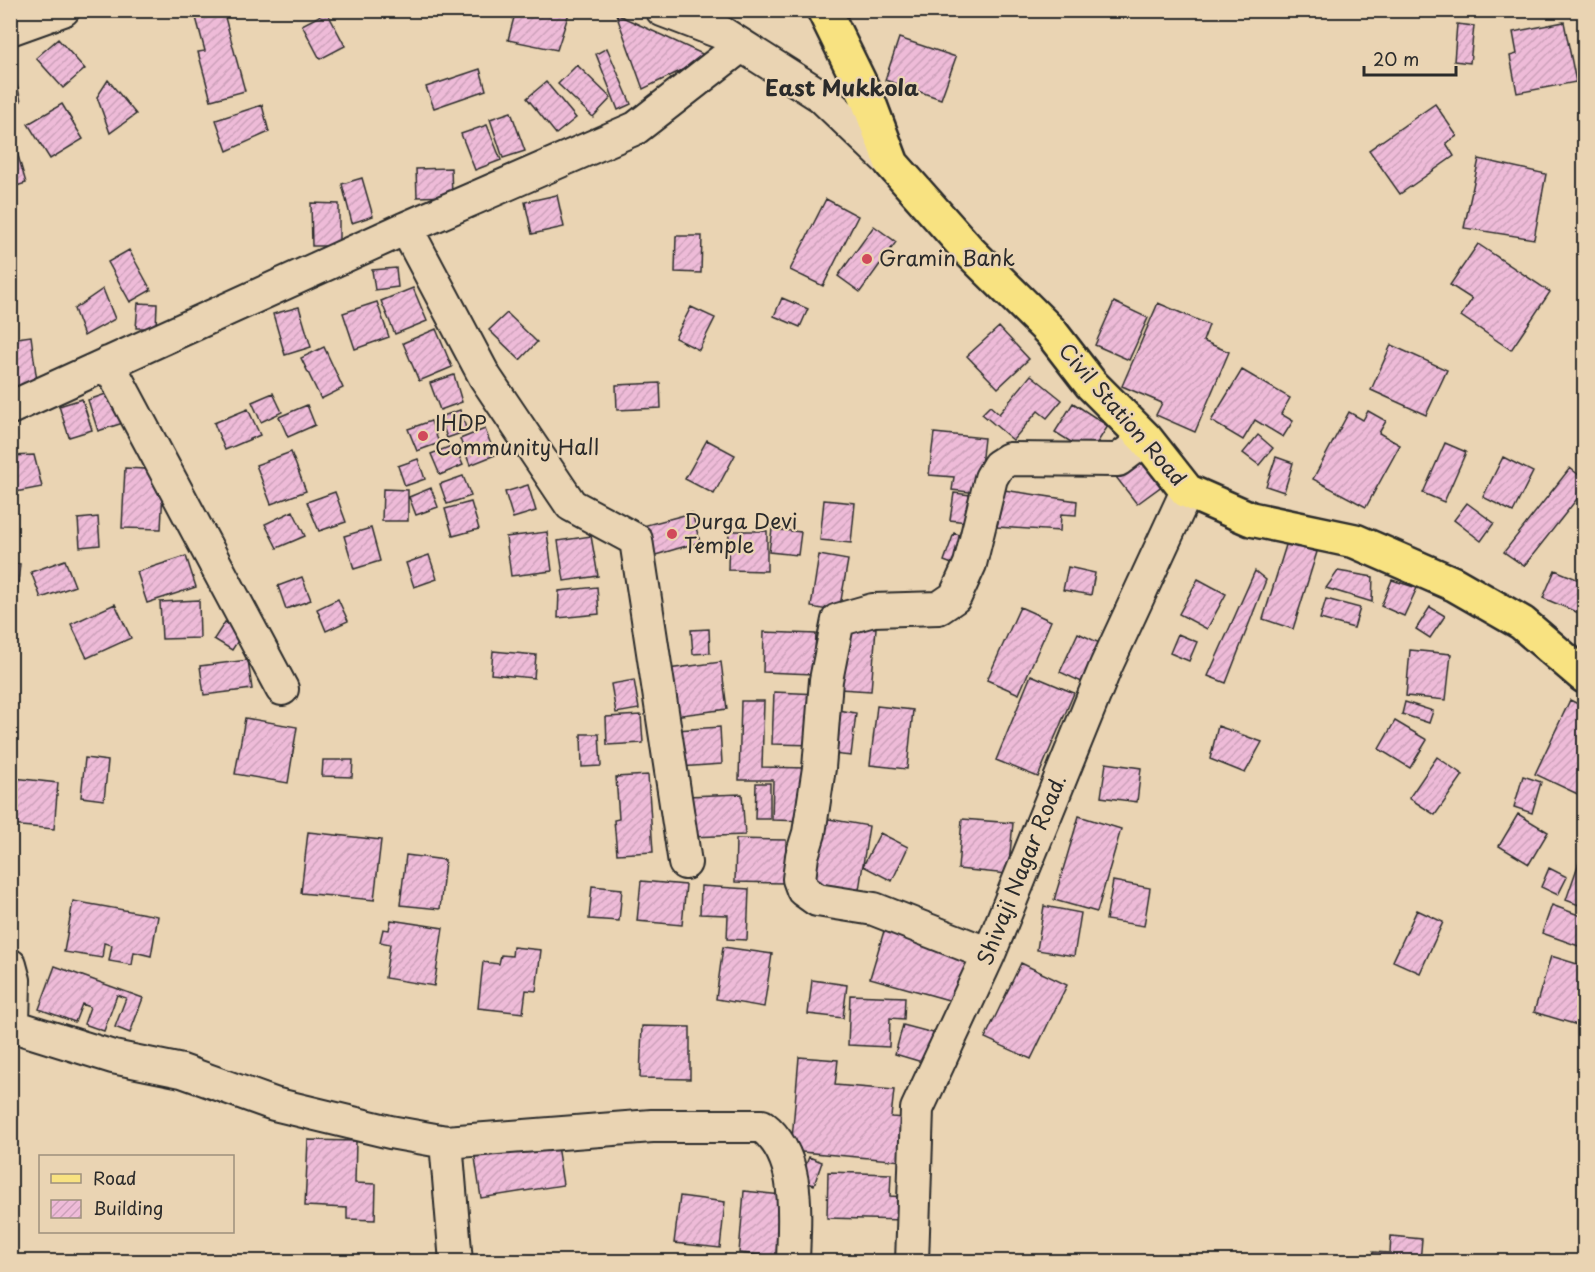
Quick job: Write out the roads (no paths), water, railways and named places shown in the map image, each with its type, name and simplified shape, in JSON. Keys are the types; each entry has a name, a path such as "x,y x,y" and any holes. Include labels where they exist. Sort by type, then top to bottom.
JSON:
{"main road":[{"name":"Civil Station Road","path":"824,10 868,100 892,164 926,206 1050,331 1091,384 1146,439 1187,491 1251,519 1355,541 1454,584 1522,623 1584,675"}],"street":[{"path":"10,29 63,10"},
{"path":"662,10 722,33 821,96 892,164"},
{"path":"10,408 406,228 636,129 741,46"},
{"path":"406,228 485,376 571,505 636,540 685,863"},
{"path":"108,363 282,689"},
{"path":"990,954 874,909 817,900 803,890 799,879 819,768 826,680 838,620 873,610 939,608 955,597 970,564 991,478 998,466 1009,459 1118,460 1146,439"},
{"name":"Shivaji Nagar Road.","path":"912,1262 917,1109 990,954 1106,666 1187,491"},
{"path":"10,965 14,980 13,1026 113,1057 182,1071 274,1104 390,1132 446,1142 652,1126 762,1126 774,1136 793,1179 793,1262"},
{"path":"446,1142 456,1262"}],"place":[{"name":"Gramin Bank","path":"867,259"},
{"name":"IHDP Community Hall","path":"423,436"},
{"name":"Durga Devi Temple","path":"672,534"}],"district":[{"name":"East Mukkola","path":"842,88"}]}
